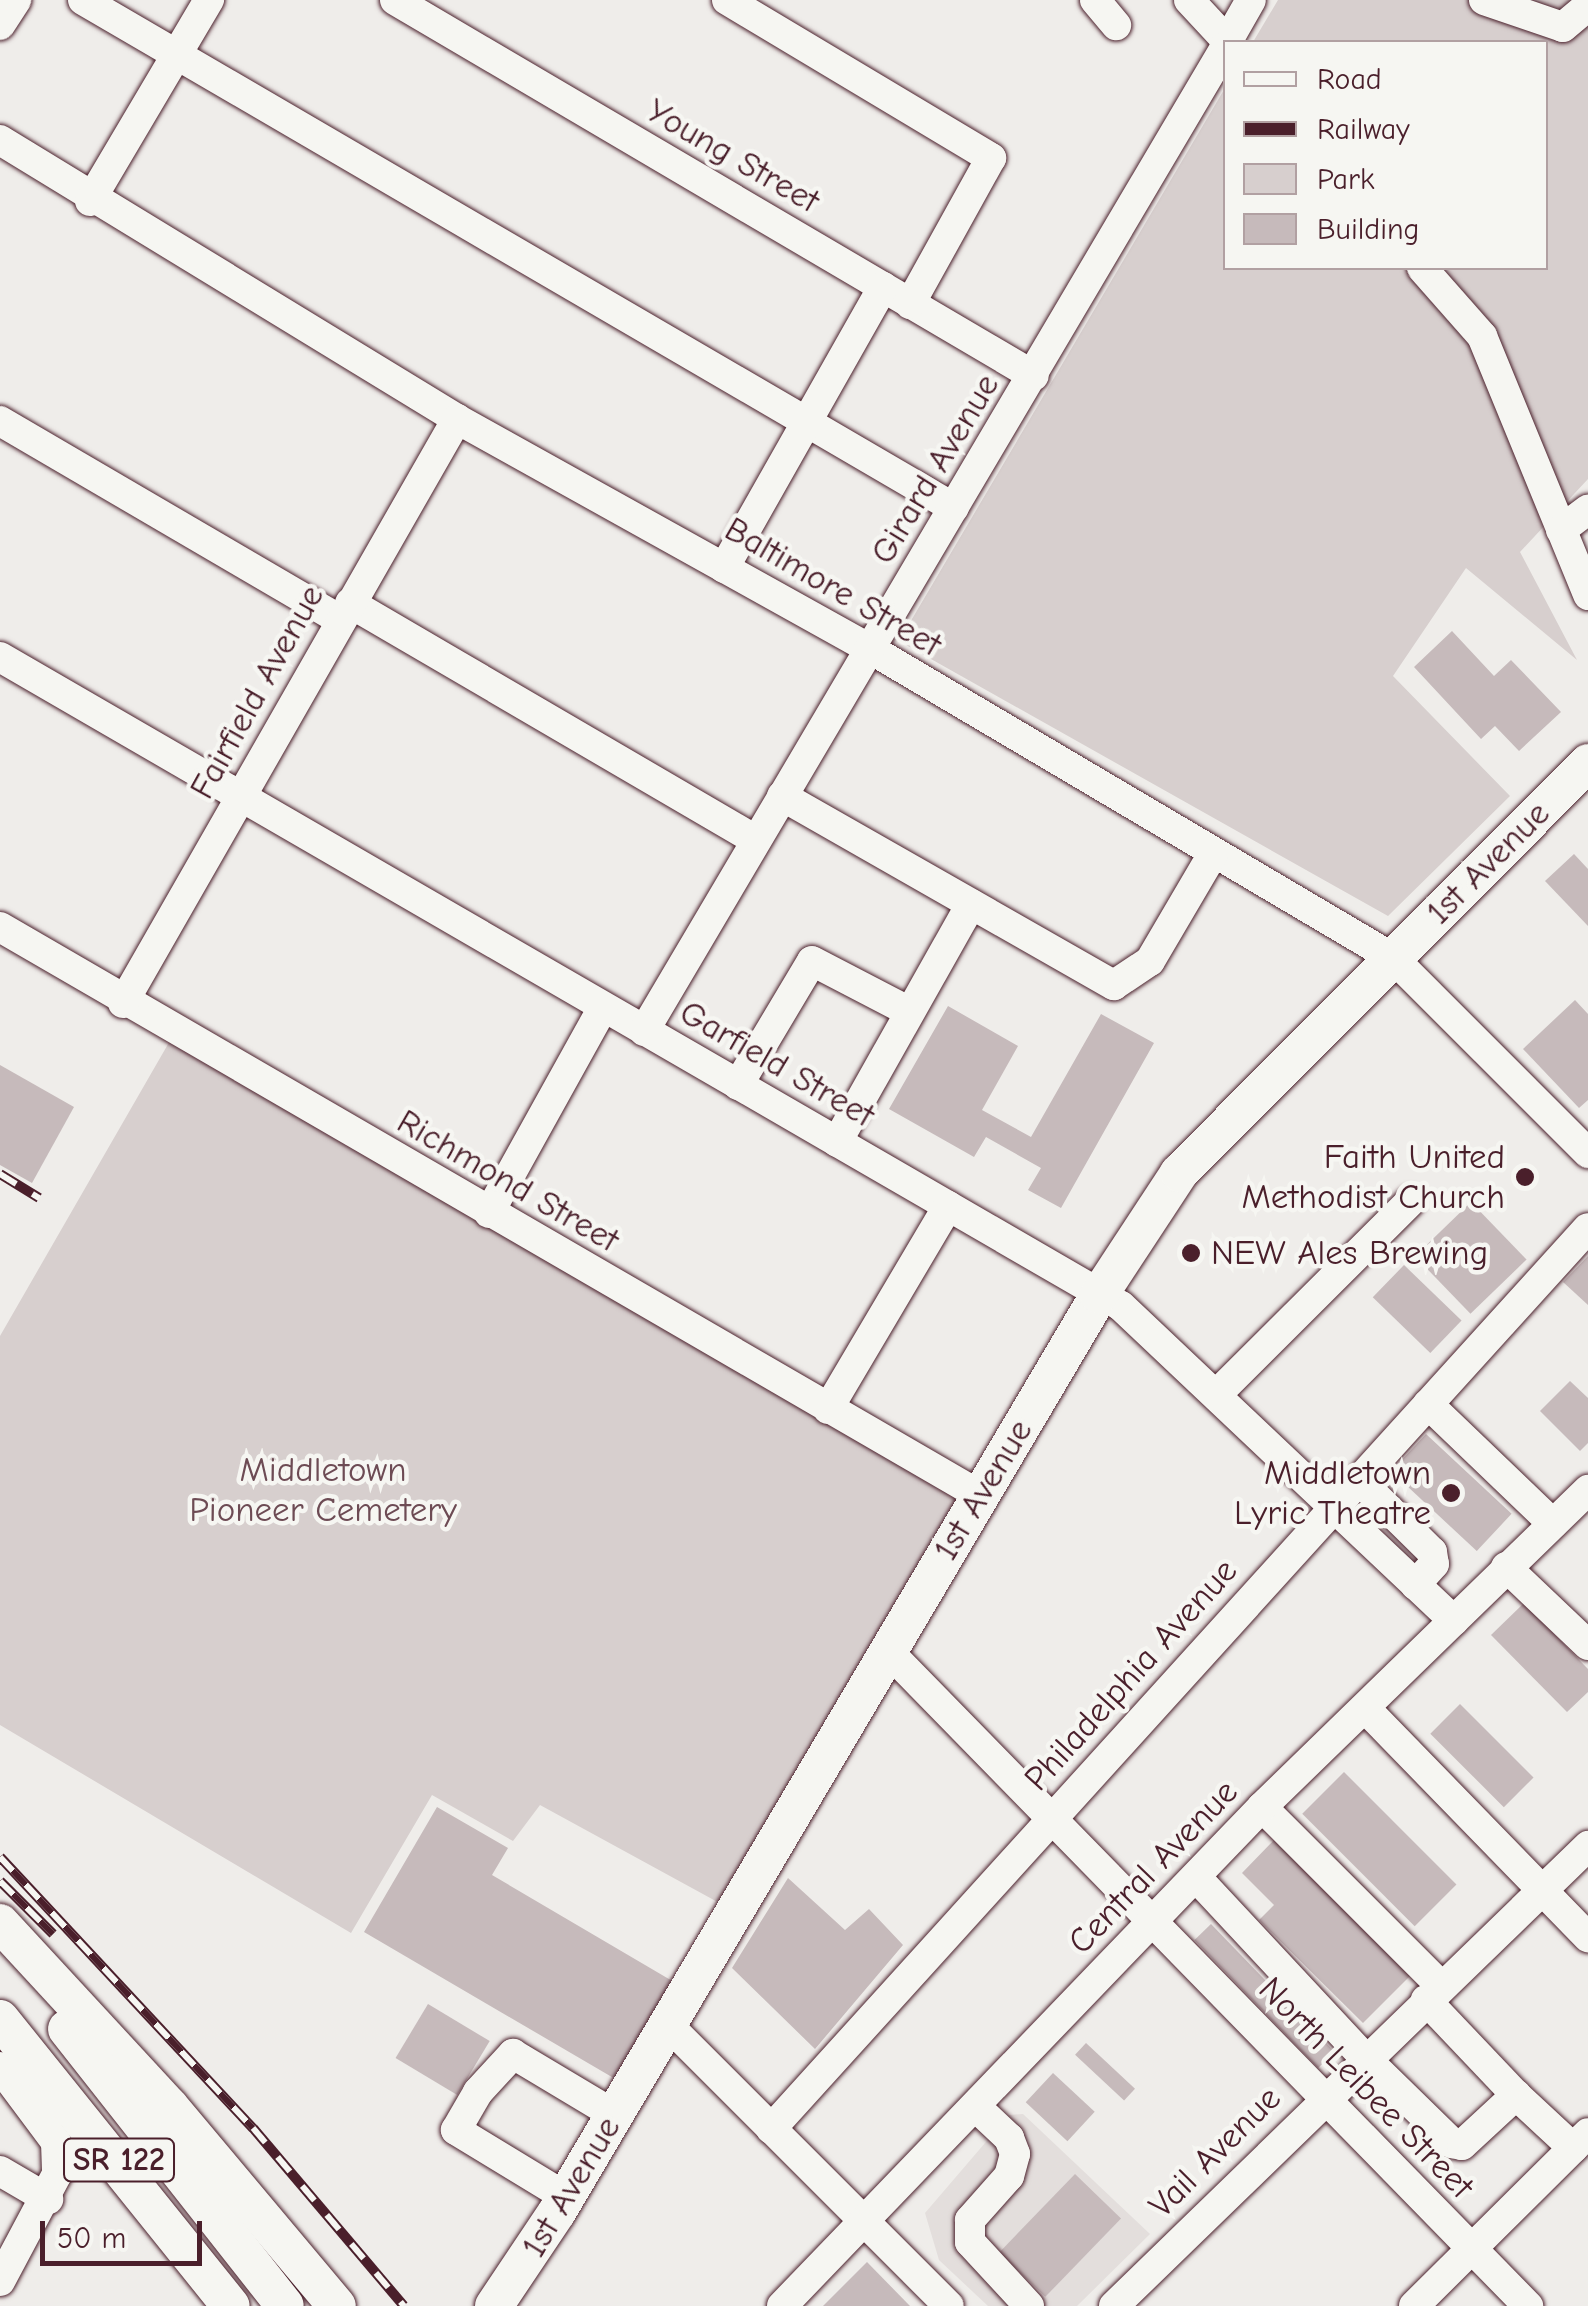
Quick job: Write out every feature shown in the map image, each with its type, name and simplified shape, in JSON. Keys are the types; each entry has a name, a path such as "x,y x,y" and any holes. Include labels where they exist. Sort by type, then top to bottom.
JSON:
{"main road":[{"name":"1st Avenue","path":"494,2306 566,2198 1099,1294 1179,1173 1588,762"},
{"path":"0,1923 169,2106 337,2306"},
{"path":"0,1948 285,2306"},
{"name":"SR 122","path":"0,2020 231,2306"}],"street":[{"path":"0,25 16,0"},
{"path":"83,0 954,508"},
{"path":"90,201 210,0"},
{"name":"Young Street","path":"394,0 1034,376"},
{"path":"727,0 991,158 910,304"},
{"path":"1094,0 1116,25"},
{"path":"1189,0 1224,40"},
{"name":"Girard Avenue","path":"1229,40 1251,0"},
{"path":"1484,0 1563,27 1588,6"},
{"name":"Girard Avenue","path":"644,1031 1223,50"},
{"name":"Baltimore Street","path":"0,140 90,201 457,419 872,650 1393,958 1588,1153"},
{"path":"1424,270 1482,336 1588,595"},
{"path":"724,568 882,288"},
{"name":"Fairfield Avenue","path":"124,1003 457,419"},
{"path":"0,421 756,840"},
{"path":"1561,530 1588,510"},
{"name":"Garfield Street","path":"0,656 240,799 1121,1306 1454,1621"},
{"path":"782,796 1114,986 1150,961 1214,852"},
{"path":"837,1142 972,904"},
{"name":"Richmond Street","path":"0,926 124,1003 981,1496"},
{"path":"738,1085 812,961 910,1012"},
{"path":"489,1213 603,1008"},
{"path":"1216,1396 1410,1202"},
{"path":"828,1408 948,1206"},
{"name":"Philadelphia Avenue","path":"771,2129 1588,1228"},
{"path":"1428,1404 1553,1524"},
{"path":"1360,1480 1432,1552 1434,1564 1414,1585"},
{"name":"Central Avenue","path":"782,2306 1262,1807 1588,1490"},
{"path":"1506,1567 1588,1645"},
{"name":"North Leibee Street","path":"886,1650 1528,2306"},
{"path":"1365,1708 1588,1937"},
{"path":"1262,1807 1433,1993 1516,2095 1580,2140 1414,2306"},
{"name":"Vail Avenue","path":"1114,2306 1324,2096 1588,1846"},
{"path":"1196,1877 1366,2058 1452,2143 1462,2145 1516,2095"},
{"path":"668,2025 950,2306"},
{"path":"566,2198 456,2130 478,2092 514,2054 615,2115"},
{"path":"0,2067 56,2142 57,2174 48,2199 0,2282"},
{"path":"975,2106 1008,2138 1014,2154 1009,2176 970,2220 970,2242 1029,2306"},
{"path":"0,2171 48,2199"}],"shaded area":[{"path":"1023,2114 1150,2234 1077,2306 988,2306 939,2260 925,2213 1009,2115"}],"green space":[{"path":"1278,0 1588,0 1588,479 1520,552 1577,660 1466,568 1393,676 1510,796 1388,916 899,641 1223,91 1223,270 1548,270 1548,40 1254,40"},
{"name":"Middletown Pioneer Cemetery","path":"175,1032 981,1496 734,1911 540,1805 513,1841 432,1795 351,1933 0,1725 0,1336"}],"building":[{"path":"1452,631 1494,676 1511,660 1561,712 1519,751 1495,726 1481,739 1414,667"},
{"path":"1574,854 1588,869 1588,926 1545,881"},
{"path":"1575,1000 1588,1014 1588,1100 1579,1108 1523,1049"},
{"path":"948,1006 1018,1046 982,1110 1031,1137 1101,1014 1154,1043 1061,1208 1028,1190 1041,1168 986,1137 974,1157 889,1109"},
{"path":"0,1065 74,1107 32,1183 0,1165"},
{"path":"1471,1202 1527,1260 1470,1314 1415,1256"},
{"path":"1588,1256 1588,1305 1563,1282"},
{"path":"1404,1265 1462,1321 1430,1353 1373,1297"},
{"path":"1570,1381 1588,1398 1588,1443 1580,1451 1540,1411"},
{"name":"Middletown Lyric Theatre","path":"1426,1434 1512,1514 1477,1551 1391,1471"},
{"path":"1524,1603 1588,1669 1588,1692 1567,1712 1491,1635"},
{"path":"1460,1704 1534,1778 1504,1807 1430,1734"},
{"path":"1344,1772 1456,1884 1415,1926 1302,1814"},
{"path":"437,1807 508,1848 492,1875 674,1982 617,2080 364,1932"},
{"path":"1274,1840 1410,1976 1363,2023 1259,1920 1274,1905 1242,1873"},
{"path":"788,1878 845,1930 869,1909 903,1945 815,2049 732,1968"},
{"path":"1211,1924 1335,2052 1318,2068 1194,1940"},
{"path":"428,2004 490,2041 457,2095 396,2058"},
{"path":"1086,2043 1135,2089 1124,2100 1075,2055"},
{"path":"1053,2073 1095,2112 1067,2141 1026,2102"},
{"path":"1075,2174 1121,2218 1045,2297 999,2252"},
{"path":"867,2262 910,2306 823,2306"}],"railway":[{"path":"0,1174 39,1198"},
{"path":"0,1857 253,2128 404,2306"},
{"path":"0,1881 53,1934"}],"place":[{"name":"Faith United Methodist Church","path":"1525,1177"},
{"name":"NEW Ales Brewing","path":"1191,1253"},
{"name":"Middletown Lyric Theatre","path":"1451,1493"}]}
